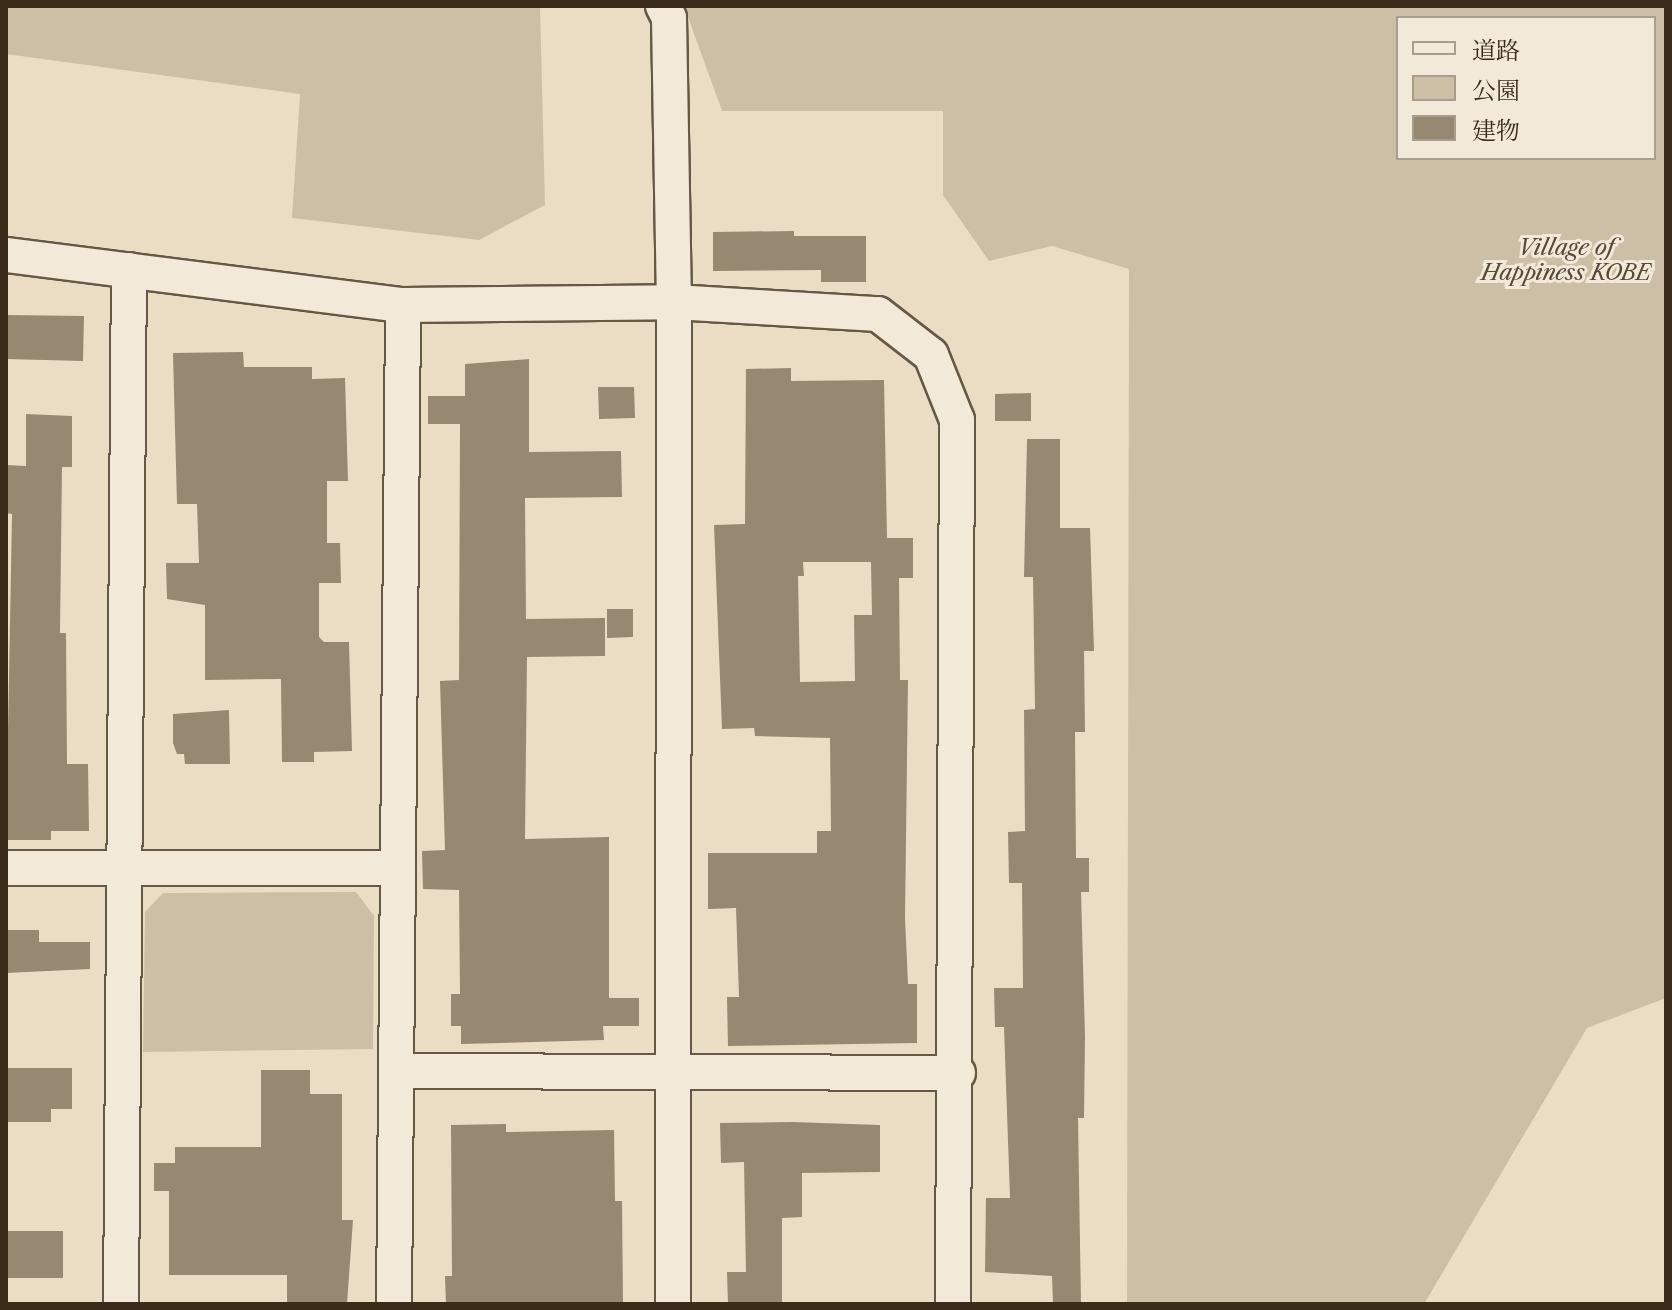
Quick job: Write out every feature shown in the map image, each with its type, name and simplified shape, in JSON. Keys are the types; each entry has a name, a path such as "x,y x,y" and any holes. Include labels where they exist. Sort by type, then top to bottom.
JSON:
{"street":[{"path":"663,6 669,18 674,302 673,1304"},
{"path":"6,255 403,305 674,302 878,314 931,355 957,420 958,1073 953,1304"},
{"path":"121,1304 127,870 129,270"},
{"path":"394,1304 399,1071 397,868 403,305"},
{"path":"6,868 397,868"},
{"path":"399,1071 958,1073"}],"green space":[{"path":"6,6 540,6 545,205 479,240 292,218 300,94 6,54"},
{"name":"Village of Happiness KOBE","path":"684,6 1666,6 1666,998 1587,1028 1424,1304 1127,1304 1129,269 1052,246 989,261 943,195 943,111 722,111"},
{"path":"356,892 374,916 373,1049 143,1052 145,912 163,893"}],"building":[{"path":"794,231 794,236 866,236 866,282 821,282 821,270 713,271 713,232"},
{"path":"6,315 84,316 83,361 6,359"},
{"path":"243,352 244,367 312,367 312,379 345,378 348,481 327,481 327,543 340,543 341,583 319,583 319,637 324,642 349,642 352,751 314,752 314,762 282,762 281,679 205,680 205,605 167,599 166,563 199,563 197,504 177,504 173,353"},
{"path":"529,359 529,452 621,451 622,497 525,498 526,619 605,618 605,656 527,657 525,839 609,837 609,998 639,998 639,1026 603,1026 604,1040 461,1044 461,1026 451,1026 451,994 460,994 459,890 423,889 422,851 445,850 440,681 459,680 460,424 428,424 428,396 465,396 465,364"},
{"path":"791,368 791,381 884,380 887,538 913,538 913,578 899,578 900,680 908,680 905,918 908,984 917,984 917,1043 728,1046 727,997 739,997 736,908 708,909 708,853 817,853 817,831 831,831 830,738 755,736 754,728 722,729 714,525 745,524 746,369","holes":["803,562 871,562 872,615 854,615 855,681 800,682 798,576 804,576"]},
{"path":"598,387 634,387 635,418 599,419"},
{"path":"1031,393 1031,421 995,421 995,394"},
{"path":"26,414 72,416 72,467 62,467 60,633 66,633 67,764 88,764 89,831 51,831 51,840 6,840 12,514 6,513 6,465 26,466"},
{"path":"1027,439 1060,439 1060,528 1090,528 1094,651 1084,651 1085,732 1075,732 1076,858 1089,858 1089,892 1081,892 1085,1037 1084,1118 1078,1118 1081,1304 1053,1304 1052,1276 985,1272 986,1198 1010,1198 1004,1027 995,1027 994,988 1023,988 1022,883 1009,883 1008,832 1025,831 1024,710 1035,709 1033,577 1024,577"},
{"path":"607,609 633,609 633,637 607,638"},
{"path":"229,710 230,764 185,764 184,754 177,754 173,743 173,714"},
{"path":"6,930 39,930 39,942 90,942 90,969 6,973"},
{"path":"6,1068 72,1068 72,1109 51,1109 51,1122 6,1122"},
{"path":"261,1070 310,1070 310,1094 342,1094 342,1220 353,1220 347,1304 287,1304 287,1275 169,1275 169,1191 154,1191 154,1163 175,1163 175,1147 261,1147"},
{"path":"720,1123 880,1125 880,1172 802,1173 802,1217 782,1218 782,1304 728,1304 727,1272 746,1272 744,1162 721,1163"},
{"path":"506,1124 506,1132 614,1130 615,1201 622,1201 623,1304 446,1304 445,1276 452,1276 451,1125"},
{"path":"6,1231 63,1231 63,1278 6,1278"}]}
